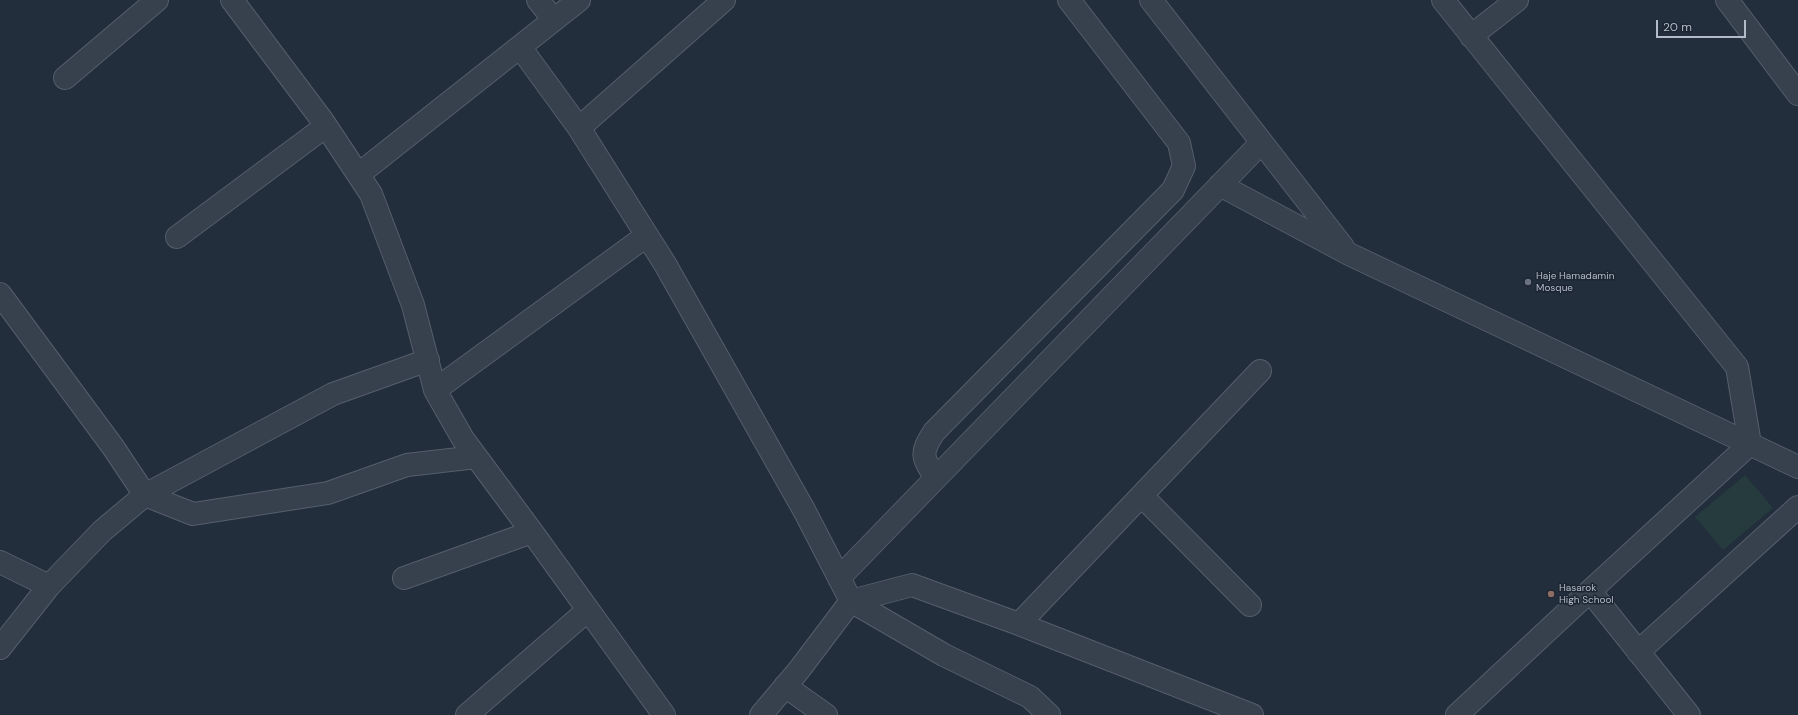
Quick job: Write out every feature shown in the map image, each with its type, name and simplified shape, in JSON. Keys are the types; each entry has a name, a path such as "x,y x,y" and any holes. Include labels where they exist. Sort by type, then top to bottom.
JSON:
{"street":[{"path":"65,78 157,0"},
{"path":"232,0 326,126 371,194 413,305 435,390 463,439 664,715"},
{"path":"538,0 554,20"},
{"path":"358,174 579,0"},
{"path":"579,128 724,0"},
{"path":"936,478 924,460 924,446 934,432 1173,190 1184,166 1179,143 1069,0"},
{"path":"1151,0 1349,254"},
{"path":"1443,0 1737,367 1750,444"},
{"path":"1471,36 1517,0"},
{"path":"1726,0 1798,94"},
{"path":"520,46 579,128 665,264 804,510 851,601 944,654 1030,697 1049,715"},
{"path":"177,237 326,126"},
{"path":"839,578 1261,143"},
{"path":"1220,184 1349,254 1798,467"},
{"path":"435,390 646,236"},
{"path":"0,294 113,447 145,495 193,514 328,493 407,464 476,457"},
{"path":"0,648 49,586 102,531 145,495 333,394 428,360"},
{"path":"1019,624 1260,371"},
{"path":"1457,715 1750,444"},
{"path":"1142,496 1250,605"},
{"path":"1638,652 1798,507"},
{"path":"404,578 532,532"},
{"path":"0,562 49,586"},
{"path":"761,715 851,601 912,585 1019,624 1252,715"},
{"path":"1590,591 1689,715"},
{"path":"467,715 588,610"},
{"path":"785,686 826,715"}],"green space":[{"path":"1745,475 1773,508 1723,550 1695,517"}],"place":[{"name":"Haje Hamadamin Mosque","path":"1528,282"},
{"name":"Hasarok High School","path":"1551,594"}]}
